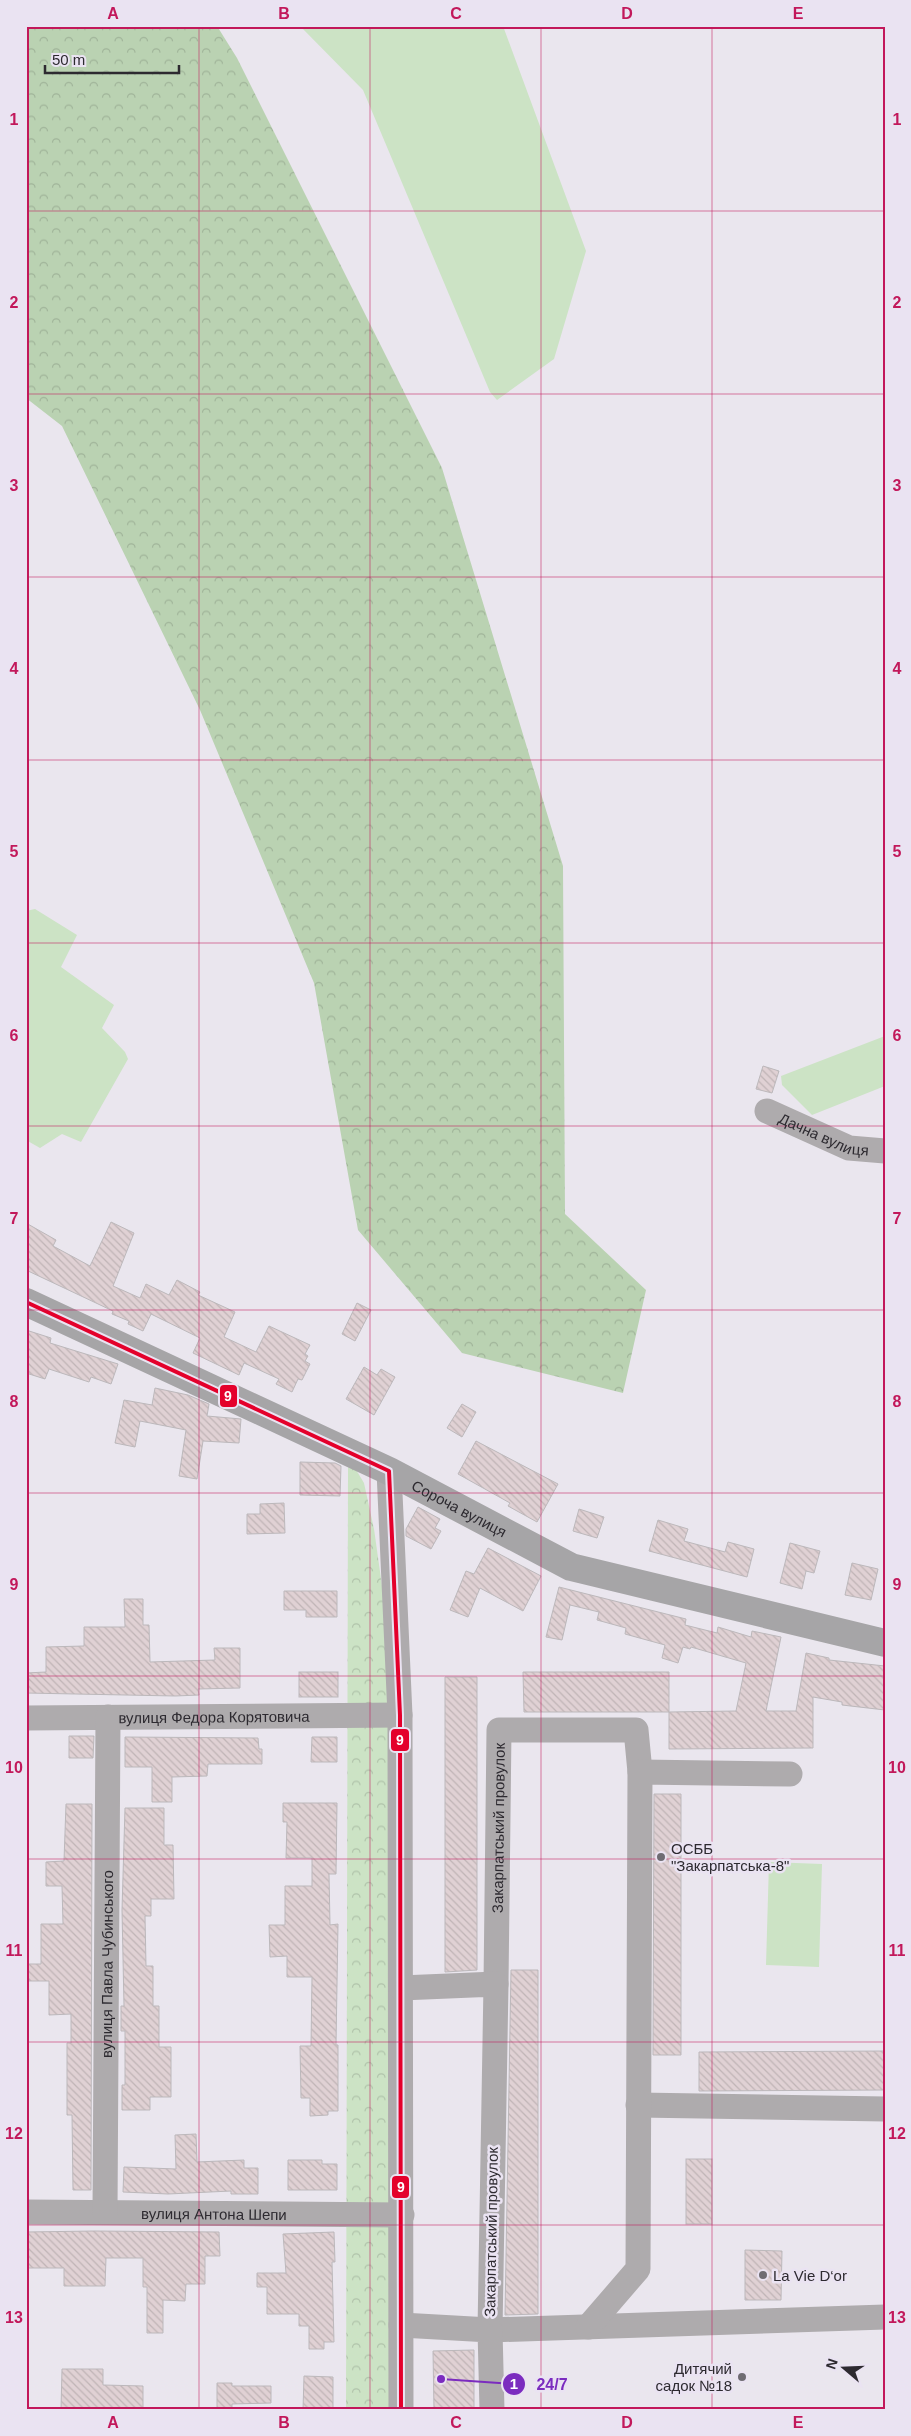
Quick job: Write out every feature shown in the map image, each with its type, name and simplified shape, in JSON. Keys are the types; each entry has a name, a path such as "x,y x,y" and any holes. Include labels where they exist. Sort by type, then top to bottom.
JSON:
{"main road":[{"name":"Сороча вулиця","path":"26,1302 389,1471 571,1567 885,1643"}],"street":[{"name":"Дачна вулиця","path":"767,1111 849,1148 885,1151"},
{"path":"389,1471 400,1715 401,2410"},
{"name":"вулиця Федора Корятовича","path":"26,1718 400,1715"},
{"name":"вулиця Павла Чубинського","path":"105,2212 108,1717"},
{"name":"Закарпатський провулок","path":"492,2410 490,2330 499,1730 636,1730 640,1772 638,2269 588,2327"},
{"path":"640,1772 790,1774"},
{"path":"401,1988 496,1984"},
{"path":"638,2105 885,2108"},
{"name":"вулиця Антона Шепи","path":"26,2212 402,2215"},
{"name":"Закарпатський провулок","path":"401,2325 490,2330 885,2317"}],"green space":[{"path":"26,26 217,26 237,58 442,468 563,866 565,1214 646,1290 623,1393 462,1353 358,1230 314,983 200,710 62,426 26,398"},
{"path":"300,26 503,26 586,251 554,359 497,400 490,392 363,90"},
{"path":"35,909 77,935 61,967 114,1005 102,1028 125,1052 128,1059 81,1142 62,1134 40,1148 26,1140 26,911"},
{"path":"885,1036 885,1086 812,1115 782,1085 781,1076"},
{"path":"350,1464 355,1468 364,1483 374,1529 392,1657 396,2410 346,2410 348,1468"},
{"path":"769,1862 822,1864 819,1967 766,1965"}],"building":[{"path":"763,1066 779,1071 772,1093 756,1089"},
{"path":"111,1222 134,1233 113,1286 140,1298 146,1284 169,1295 177,1280 200,1292 198,1295 235,1312 224,1337 256,1352 269,1326 310,1345 305,1354 308,1356 305,1361 310,1364 302,1380 298,1379 292,1392 276,1384 279,1379 244,1363 239,1375 193,1353 200,1338 151,1314 143,1331 128,1324 129,1321 112,1314 113,1311 26,1270 26,1223 56,1240 53,1246 90,1266"},
{"path":"357,1303 371,1310 355,1341 342,1334"},
{"path":"26,1330 51,1338 50,1343 118,1364 111,1384 91,1377 89,1382 49,1369 45,1379 26,1373"},
{"path":"364,1367 377,1375 381,1369 395,1377 374,1415 346,1399"},
{"path":"155,1388 188,1395 209,1404 207,1416 241,1419 239,1443 203,1441 197,1479 179,1476 186,1430 140,1421 135,1447 115,1443 124,1400 152,1405"},
{"path":"462,1404 476,1412 462,1437 447,1428"},
{"path":"476,1441 558,1484 537,1522 508,1506 510,1503 458,1474"},
{"path":"300,1462 335,1463 341,1466 340,1496 300,1495"},
{"path":"284,1503 285,1533 247,1534 247,1514 260,1514 260,1504"},
{"path":"418,1507 440,1519 435,1528 441,1531 431,1549 406,1536 406,1529"},
{"path":"579,1509 604,1517 597,1538 573,1531"},
{"path":"658,1520 688,1529 684,1541 725,1552 728,1542 754,1549 747,1577 649,1551"},
{"path":"790,1543 820,1551 814,1573 806,1571 802,1589 780,1583"},
{"path":"488,1548 541,1576 523,1611 480,1588 468,1617 450,1610 466,1571 474,1574"},
{"path":"852,1563 878,1569 871,1600 845,1595"},
{"path":"559,1587 686,1619 685,1625 717,1633 718,1627 751,1637 752,1631 781,1637 766,1711 796,1711 806,1653 829,1658 829,1660 885,1666 885,1710 842,1705 842,1702 813,1697 813,1748 669,1749 669,1712 736,1711 746,1663 691,1647 690,1649 683,1647 678,1663 662,1658 665,1645 625,1634 626,1628 597,1620 599,1612 570,1605 562,1640 546,1637"},
{"path":"284,1591 337,1591 337,1617 306,1617 306,1610 284,1610"},
{"path":"124,1599 143,1599 143,1625 149,1625 150,1662 215,1660 214,1648 240,1648 240,1688 198,1689 199,1695 175,1696 26,1693 26,1673 46,1672 46,1647 84,1646 84,1627 125,1627"},
{"path":"299,1672 338,1672 338,1697 299,1697"},
{"path":"523,1672 669,1672 669,1712 524,1712"},
{"path":"445,1677 477,1677 477,1970 445,1972"},
{"path":"69,1736 94,1736 93,1758 69,1758"},
{"path":"125,1737 258,1738 259,1749 262,1749 262,1764 208,1764 207,1776 172,1777 172,1802 152,1802 152,1767 125,1767"},
{"path":"312,1737 337,1737 337,1762 311,1762"},
{"path":"654,1794 681,1794 681,2055 653,2055"},
{"path":"283,1803 337,1803 336,1874 329,1874 330,1925 338,1924 336,2045 338,2045 338,2111 328,2111 328,2115 310,2116 310,2098 301,2098 300,2046 311,2046 312,1977 287,1977 287,1956 270,1957 269,1925 285,1925 285,1886 312,1886 312,1858 286,1858 287,1822 283,1822"},
{"path":"66,1804 92,1804 91,2190 73,2190 72,2115 67,2115 67,2043 71,2043 71,2014 49,2015 49,1981 28,1981 28,1964 41,1964 41,1924 63,1924 62,1886 46,1886 46,1862 64,1861"},
{"path":"125,1808 164,1808 164,1845 173,1845 174,1899 151,1899 151,1916 145,1916 146,1966 153,1966 153,2006 159,2006 159,2047 171,2047 171,2097 150,2097 150,2110 122,2110 122,2085 125,2085 125,2031 121,2031 121,2006 124,2006 122,1910"},
{"path":"511,1970 538,1970 538,2314 505,2315"},
{"path":"885,2051 885,2090 699,2091 699,2052"},
{"path":"196,2134 197,2162 244,2160 244,2168 258,2168 258,2194 231,2194 231,2191 168,2194 123,2192 124,2167 176,2169 175,2135"},
{"path":"686,2159 712,2159 712,2224 686,2224"},
{"path":"288,2160 322,2160 322,2164 337,2164 337,2190 288,2190"},
{"path":"26,2232 219,2232 220,2256 205,2256 205,2284 186,2284 185,2301 163,2300 163,2333 147,2333 147,2287 143,2287 143,2258 106,2258 105,2286 64,2286 64,2268 28,2268"},
{"path":"334,2232 335,2262 332,2262 334,2342 324,2342 324,2349 309,2349 309,2326 299,2326 299,2314 267,2314 267,2287 257,2287 257,2273 286,2273 283,2234"},
{"name":"La Vie D‘or","path":"745,2250 782,2251 781,2300 745,2300"},
{"path":"474,2350 474,2410 434,2410 433,2351"},
{"path":"62,2369 103,2369 103,2385 143,2386 143,2410 61,2410"},
{"path":"304,2376 333,2377 333,2410 303,2410"},
{"path":"217,2383 232,2383 232,2386 271,2386 271,2403 232,2404 232,2410 217,2410"}],"transit line":[{"name":"9","path":"26,1302 389,1471 400,1715 401,2410"}],"place":[{"name":"ОСББ \"Закарпатська-8\"","path":"661,1857"},
{"name":"La Vie D‘or","path":"763,2275"},
{"name":"Дитячий садок №18","path":"742,2377"},
{"name":"24/7","path":"441,2379"}]}
